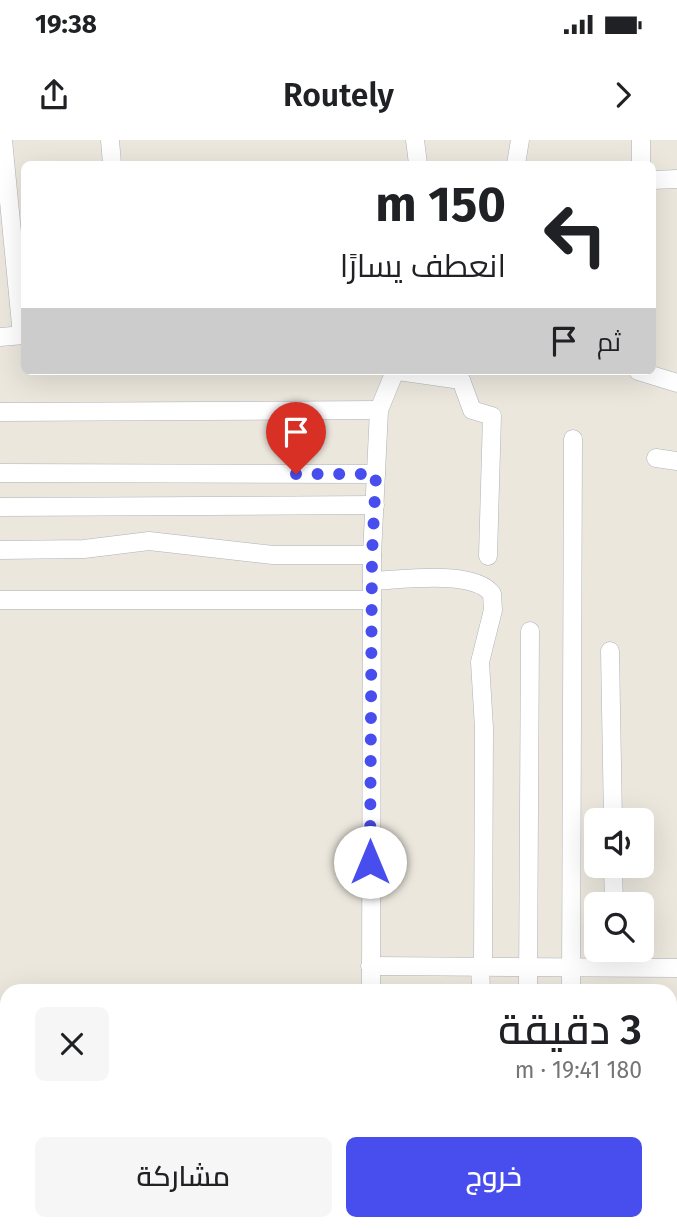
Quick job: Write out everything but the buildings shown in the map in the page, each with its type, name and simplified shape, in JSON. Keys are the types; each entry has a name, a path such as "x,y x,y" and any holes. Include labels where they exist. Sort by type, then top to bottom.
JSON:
{"street":[{"path":"3,140 21,316"},
{"path":"110,140 112,161"},
{"path":"415,140 418,161"},
{"path":"516,161 520,140"},
{"path":"641,140 641,161"},
{"path":"656,180 677,179"},
{"path":"0,337 21,335"},
{"path":"371,984 372,555 379,410 394,375"},
{"path":"425,375 461,380 472,410 492,416 488,556"},
{"path":"651,375 677,383"},
{"path":"0,412 379,410"},
{"path":"571,984 573,439"},
{"path":"656,458 677,461"},
{"path":"0,474 376,474"},
{"path":"0,508 375,505"},
{"path":"0,550 84,548 149,541 273,555 372,555"},
{"path":"372,581 466,580 481,584 492,594 493,610 480,654 484,727 481,984"},
{"path":"0,600 372,600"},
{"path":"528,984 530,631"},
{"path":"610,651 613,808"},
{"path":"370,966 571,966 593,962"},
{"path":"640,962 677,968"}],"route":[{"path":"296,474 376,474 372,555 370,862"}]}
